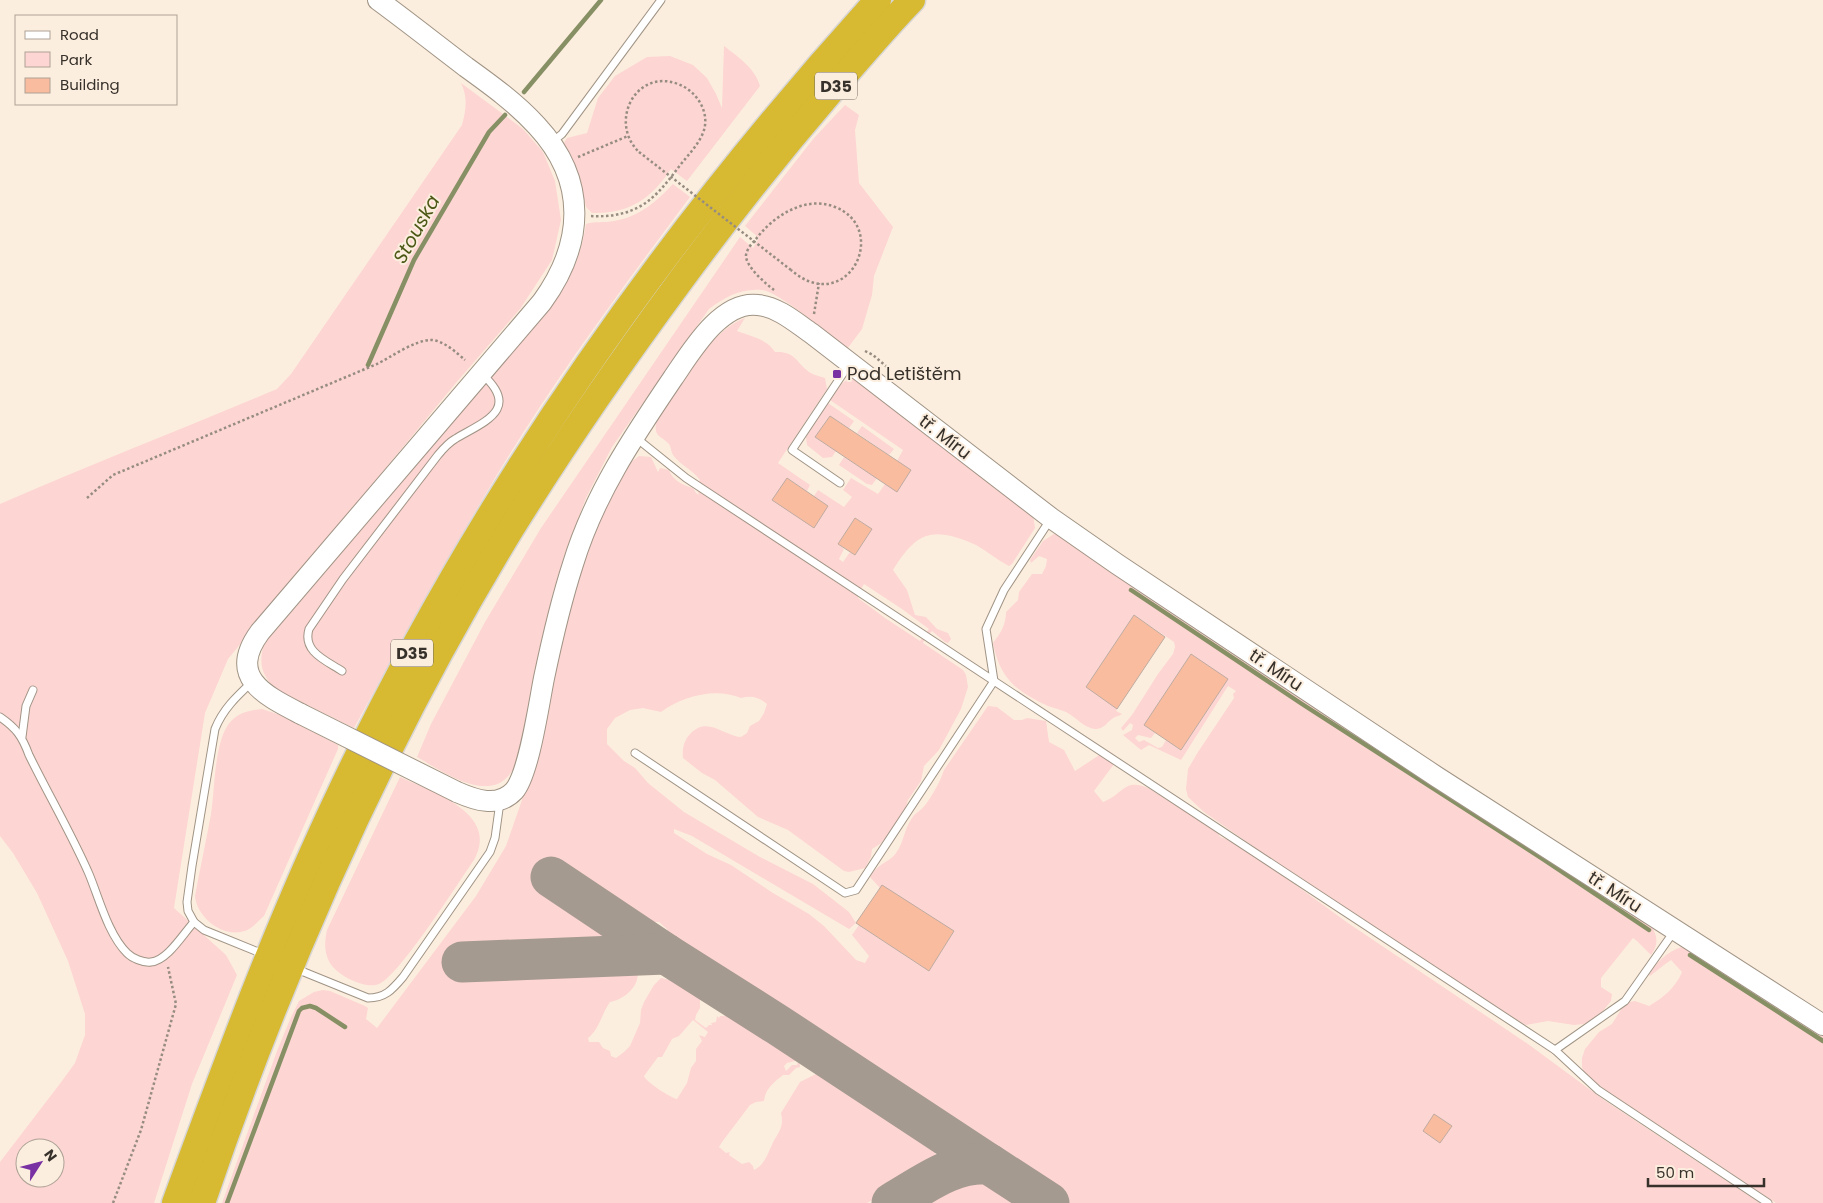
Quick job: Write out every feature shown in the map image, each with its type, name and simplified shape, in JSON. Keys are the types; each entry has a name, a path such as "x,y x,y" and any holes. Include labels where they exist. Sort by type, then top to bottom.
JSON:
{"highway":[{"name":"D35","path":"175,1203 267,956 341,790 392,689 482,530 533,447 610,331 743,155 833,49 878,0"},
{"name":"D35","path":"202,1203 252,1067 326,883 408,714 461,616 511,530 558,455 628,351 762,173 851,68 912,0"}],"main road":[{"path":"378,0 508,100 537,126 551,143 563,163 573,191 576,215 570,249 554,284 527,321 257,636 247,662 248,672 252,681 270,698 458,792 485,801 501,799 514,790 523,772 557,620 582,538 601,494 634,436"},
{"name":"tř. Míru","path":"634,436 676,373 709,329 725,314 742,306 759,305 775,310 811,333 1052,518 1117,564 1421,766 1823,1026"}],"lane":[{"path":"551,143 562,134 661,0"},
{"path":"840,483 792,450 850,363"},
{"path":"342,672 313,652 309,647 307,636 309,630 343,579 438,455 454,439 481,425 494,413 499,403 496,389 482,374"},
{"path":"634,436 686,478 1554,1050 1598,1090 1768,1203"},
{"path":"635,753 845,893 856,890 994,681 986,629 1004,590 1052,518"},
{"path":"252,681 230,703 220,716 215,729 192,866 188,911 194,922 204,930 267,956"},
{"path":"22,737 26,706 33,690"},
{"path":"0,717 10,724 22,737 29,755 88,873 117,941 127,954 142,961 161,960 194,922"},
{"path":"291,967 368,998 378,998 390,993 490,852 495,838 501,799"},
{"path":"1554,1050 1625,1001 1675,930"}],"path":[{"path":"576,215 613,216 637,208 662,189 700,139 705,122 702,105 690,90 680,85 670,82 651,84 637,93 630,102 626,115 628,136 639,152 791,270 805,279 826,284 847,275 853,269 859,258 861,238 853,220 844,211 834,206 820,204 799,207 786,212 767,226 749,247 746,255 748,263 776,291"},
{"path":"563,163 628,136"},
{"path":"811,333 819,283"},
{"path":"87,498 113,475 377,364 411,346 432,340 444,345 465,360"},
{"path":"113,1203 141,1130 176,1004 166,956"}],"green space":[{"path":"724,46 750,68 760,86 687,181 671,169 655,189 638,203 617,211 592,213 586,207 578,175 564,143 567,138 587,133 598,98 615,76 647,57 670,56 693,65 707,78 722,108"},
{"path":"461,83 523,129 543,152 555,181 561,220 552,260 520,309 455,384 228,659 205,713 174,908 226,955 237,975 192,1084 154,1203 0,1203 0,1162 15,1142 15,1188 65,1188 65,1138 18,1138 75,1063 85,1035 85,1014 68,961 37,893 13,853 0,836 0,504 277,389 291,374 462,125 466,104 465,93"},
{"path":"845,105 859,115 855,130 859,183 893,227 874,276 872,295 862,329 847,349 792,306 762,290 747,290 734,294 709,309 612,447 586,498 565,553 552,596 521,749 514,768 503,781 491,786 479,786 452,777 417,757 431,724 485,622 541,528 740,237 753,248 759,238 745,226 814,138"},
{"path":"673,184 690,197 589,335 518,442 441,571 354,728 279,691 265,676 263,670 261,658 264,644 534,326 568,279 579,254 586,224 614,221 631,216 653,203"},
{"path":"745,318 737,331 763,341 775,352 791,355 809,372 825,378 827,389 778,463 810,485 807,491 787,478 814,527 828,506 814,496 818,490 844,507 852,497 843,490 851,478 878,494 885,484 897,491 911,470 897,461 903,450 830,400 842,383 853,378 1033,515 1035,528 1009,566 976,545 948,535 937,534 918,540 910,547 893,570 907,590 915,615 926,617 937,629 948,633 951,639 948,643 945,642 932,631 923,643 963,670 968,687 961,709 939,750 924,766 921,781 908,800 905,810 897,820 895,829 872,849 871,857 865,868 849,872 844,871 788,830 758,817 715,780 702,773 683,758 685,741 697,728 704,726 716,728 741,737 747,733 750,726 759,721 764,713 767,704 761,700 755,697 741,698 721,693 710,693 689,698 669,706 661,712 643,708 630,710 615,718 607,729 607,744 624,761 635,768 648,783 684,812 760,857 813,884 849,912 856,923 849,929 692,836 674,829 674,833 707,854 731,865 809,914 824,926 856,960 865,963 869,956 852,935 859,925 929,971 954,931 880,888 870,877 877,868 896,853 909,822 929,800 944,770 988,706 997,707 1014,720 1027,718 1046,721 1049,742 1064,750 1075,771 1107,750 1113,754 1117,760 1094,791 1103,802 1129,786 1140,785 1148,788 1217,831 1220,837 1239,844 1348,923 1528,1044 1604,1100 1760,1203 1069,1203 896,1088 836,1051 815,1044 807,1034 788,1026 785,1027 715,983 681,946 669,936 667,929 659,922 650,922 562,871 557,871 547,878 550,886 595,911 635,945 491,948 466,959 465,973 517,972 516,967 524,965 525,972 637,971 638,976 634,986 626,995 610,1002 595,1031 588,1038 589,1042 599,1042 603,1048 610,1051 611,1056 616,1058 630,1046 640,1023 644,1002 654,985 661,978 670,980 678,977 680,973 689,982 691,980 697,996 709,997 710,994 713,999 703,998 700,1000 700,1008 696,1015 695,1020 706,1028 712,1025 711,1023 716,1022 717,1016 719,1018 726,1014 726,1009 716,1000 725,1005 731,1013 737,1013 781,1044 786,1041 790,1043 785,1048 787,1056 803,1051 794,1055 800,1056 795,1061 784,1066 786,1071 792,1065 797,1065 799,1059 800,1067 796,1068 789,1075 783,1075 773,1083 766,1093 764,1101 750,1105 722,1142 719,1147 726,1153 730,1152 729,1155 742,1164 749,1162 754,1170 760,1166 781,1127 781,1113 800,1082 824,1070 856,1092 859,1089 860,1094 884,1109 890,1105 896,1115 909,1127 919,1131 925,1130 923,1134 928,1137 936,1155 934,1164 926,1171 867,1203 222,1203 277,1051 299,1001 314,992 330,991 368,1008 366,1019 377,1028 476,896 506,846 531,774 565,622 590,540 626,466 639,456 651,457 658,472 660,468 669,470 676,480 693,488 699,495 696,486 700,480 679,462 673,455 669,444 657,434 656,422 694,363 718,336 731,325","holes":["855,518 872,529 855,555 850,552 843,562 839,559 844,549 838,544","864,584 929,629 920,641 858,598 858,594","693,1020 708,1032 705,1037 699,1035 702,1041 696,1049 696,1061 691,1068 687,1083 677,1099 659,1089 644,1076 658,1057 662,1057 672,1039 679,1036"]},
{"path":"828,403 854,421 849,428 830,416 815,437 836,451 832,457 823,458 807,445 806,437"},
{"path":"862,426 894,449 889,455 857,433"},
{"path":"844,457 877,478 872,485 867,484 839,465"},
{"path":"1054,534 1059,535 1648,922 1654,930 1656,938 1654,951 1651,955 1633,938 1601,978 1601,987 1612,994 1611,1001 1598,1017 1584,1024 1574,1025 1548,1021 1526,1025 1290,872 1204,812 1188,797 1186,789 1188,769 1234,698 1233,694 1236,691 1228,686 1181,760 1149,745 1141,750 1123,735 1132,730 1133,725 1130,723 1123,731 1121,728 1132,715 1173,654 1174,642 1134,615 1086,687 1122,714 1113,718 1099,729 1084,725 1066,712 1048,706 1027,695 1018,689 1005,675 1000,666 993,643 1002,629 1006,612 1018,600 1019,592 1032,574 1042,574 1046,566 1047,559 1039,556 1031,563 1030,560 1043,541","holes":["1191,654 1227,679 1181,750 1166,740 1162,747 1158,748 1144,740 1139,742 1135,738 1138,735 1151,738 1155,733 1144,725"]},
{"path":"262,709 280,715 338,745 338,749 264,916 248,930 228,932 206,919 197,904 195,896 211,814 216,765 221,740 225,729 234,718 245,712"},
{"path":"400,777 444,797 458,806 470,817 478,829 480,844 474,860 414,947 388,977 379,984 366,985 343,975 331,965 326,952 326,933"},
{"path":"1682,947 1687,948 1823,1035 1823,1203 1776,1203 1592,1081 1585,1074 1582,1067 1582,1058 1585,1049 1599,1032 1612,1024 1625,1003 1635,1001 1649,1006 1673,987 1682,972 1671,960 1649,975 1663,958 1672,951"},
{"path":"965,1179 982,1179 993,1182 1026,1203 915,1203 945,1186 944,1184"}],"building":[{"path":"830,416 911,470 897,492 815,437"},
{"path":"787,478 828,506 814,528 772,500"},
{"path":"855,518 872,529 855,555 838,544"},
{"path":"1134,615 1165,637 1117,709 1086,687"},
{"path":"1191,654 1228,679 1181,750 1144,725"},
{"path":"882,885 954,931 929,971 856,923"},
{"path":"1434,1114 1452,1126 1440,1143 1423,1131"}],"waterway":[{"name":"Stouska","path":"524,92 601,0"},
{"name":"Stouska","path":"368,365 414,260 489,132 505,115"},
{"path":"1131,590 1649,930"},
{"path":"1690,955 1823,1041"},
{"path":"227,1203 299,1011 310,1006 316,1008 345,1027"}],"taxiway":[{"path":"551,877 989,1164"},
{"path":"462,962 666,954"},
{"path":"892,1203 938,1176 963,1166 976,1164 989,1164 1049,1203"}],"place":[{"name":"Pod Letištěm","path":"837,374"}]}
